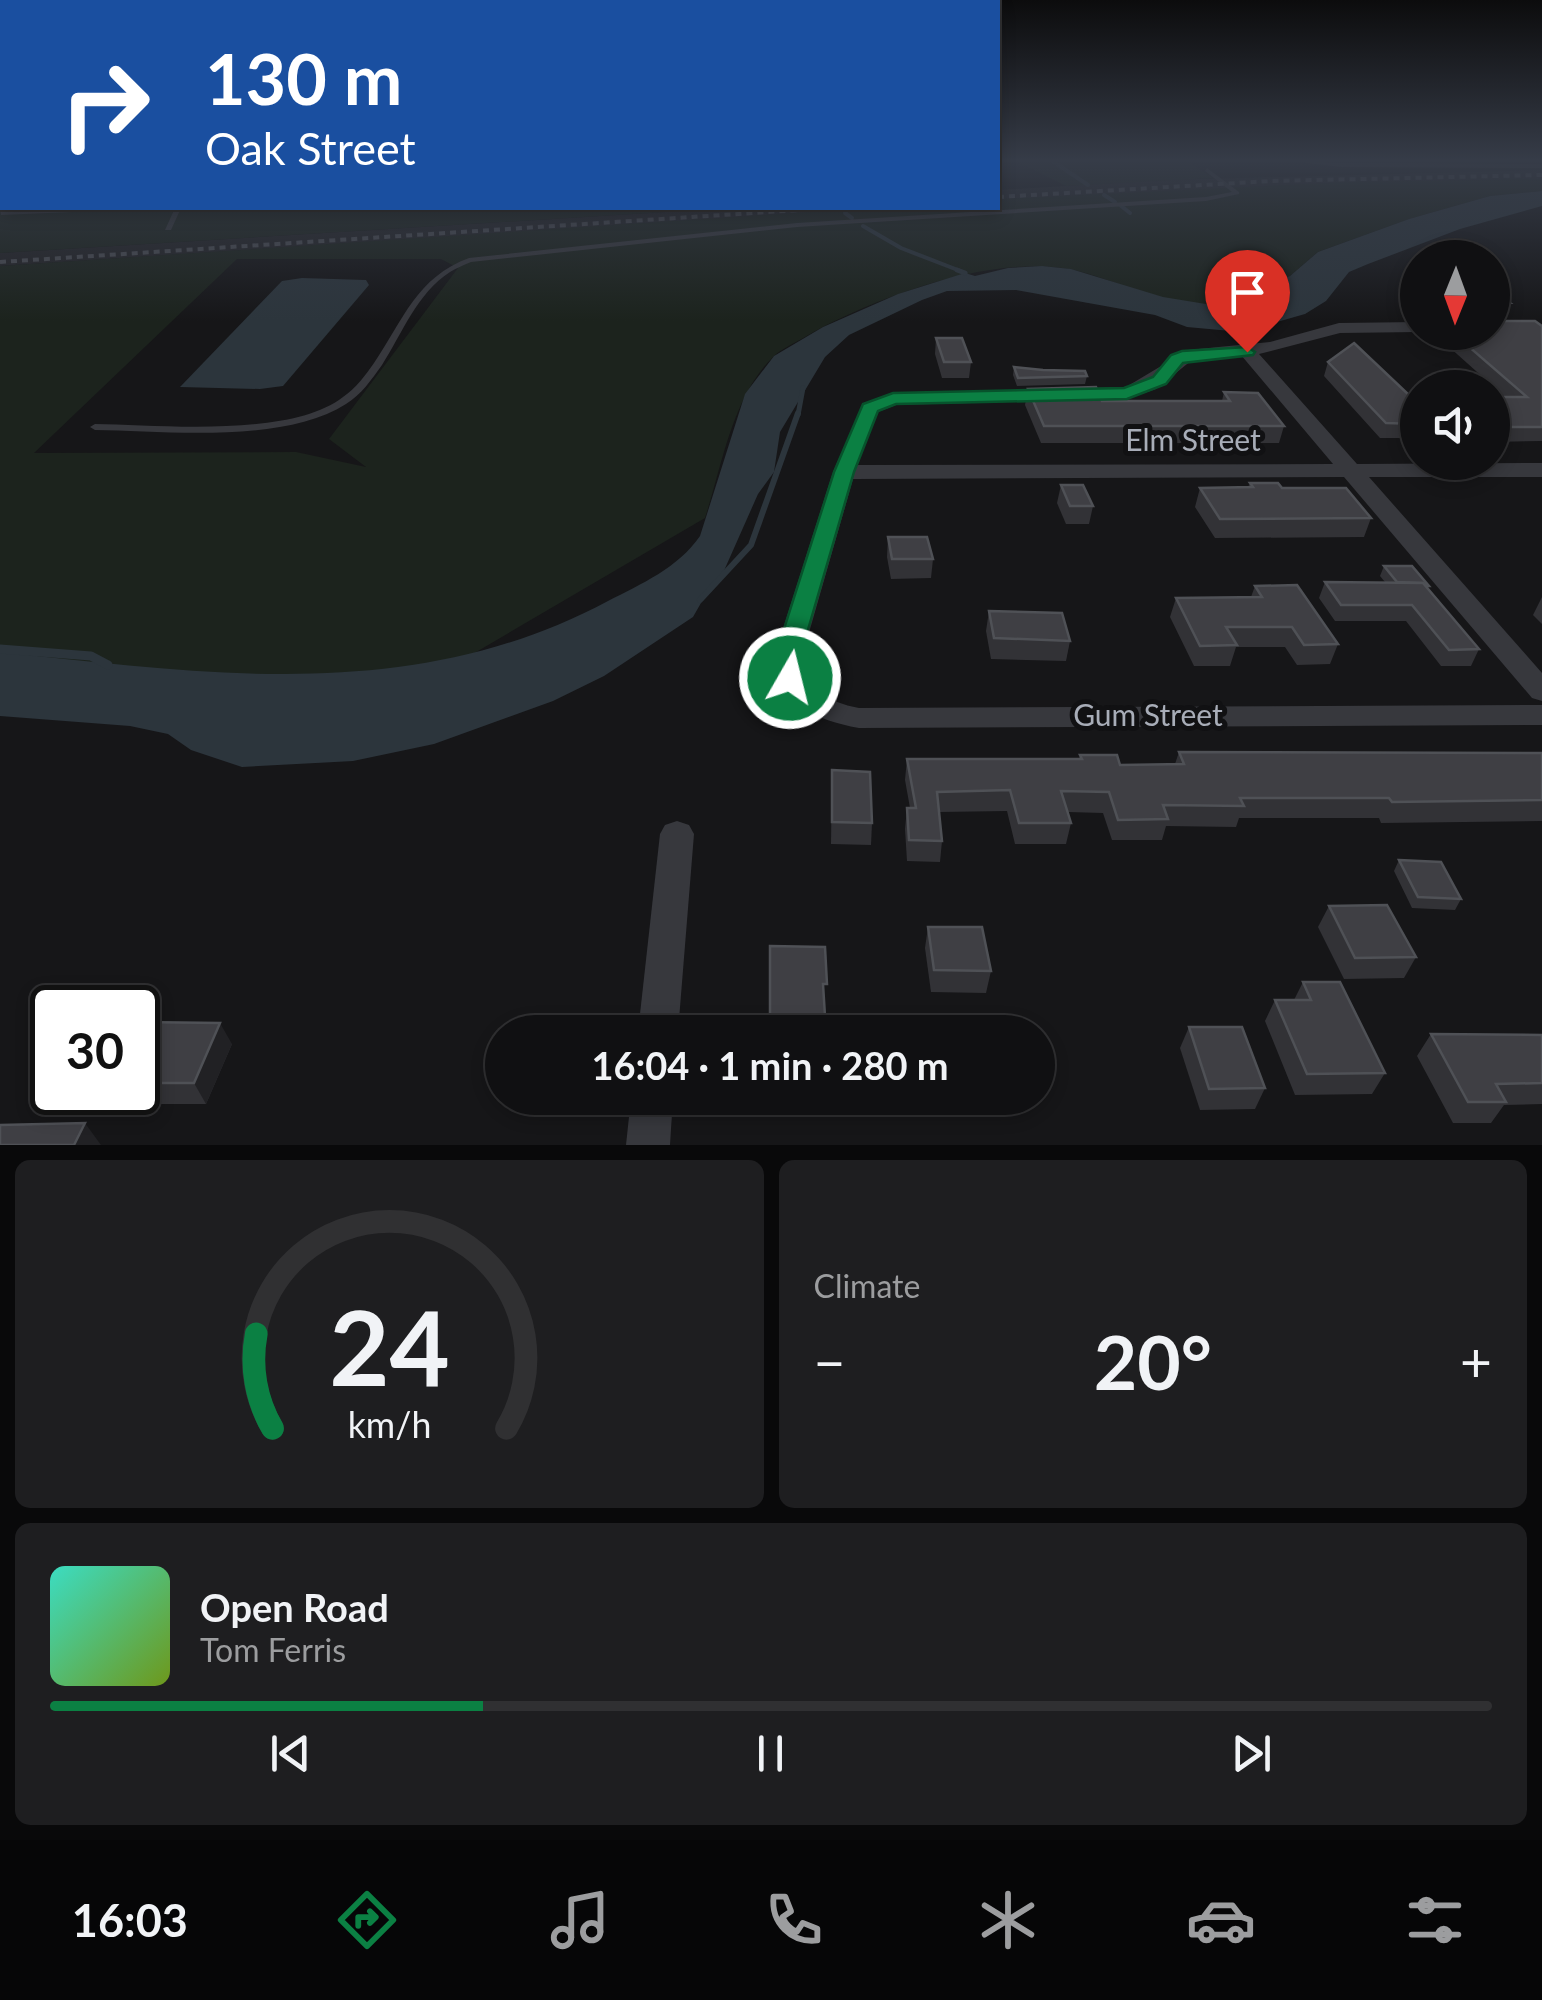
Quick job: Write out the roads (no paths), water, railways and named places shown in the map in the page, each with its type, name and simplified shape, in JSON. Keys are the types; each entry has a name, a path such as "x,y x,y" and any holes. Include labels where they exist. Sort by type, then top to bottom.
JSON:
{"street":[{"path":"844,472 870,408 893,398 1127,394 1160,381 1177,359 1188,355 1247,352 1338,328 1400,326"},
{"path":"1247,352 1542,691"},
{"name":"Elm Street","path":"844,472 1542,470"},
{"name":"Gum Street","path":"844,472 788,657 790,678 805,698 834,714 859,718 1542,715"},
{"path":"660,1015 677,834"},
{"path":"648,1145 651,1115"}],"lane":[{"path":"168,228 175,213"},
{"path":"95,426 254,426 302,418 345,401 438,273 468,260 760,228 984,213"}],"waterway":[{"path":"846,213 852,218"},
{"path":"863,226 901,248 963,272"},
{"path":"957,270 965,273"},
{"path":"798,415 803,388"},
{"path":"700,600 751,545 798,413"},
{"path":"0,649 91,656 108,665"}],"railway":[{"path":"0,262 746,213"}]}
